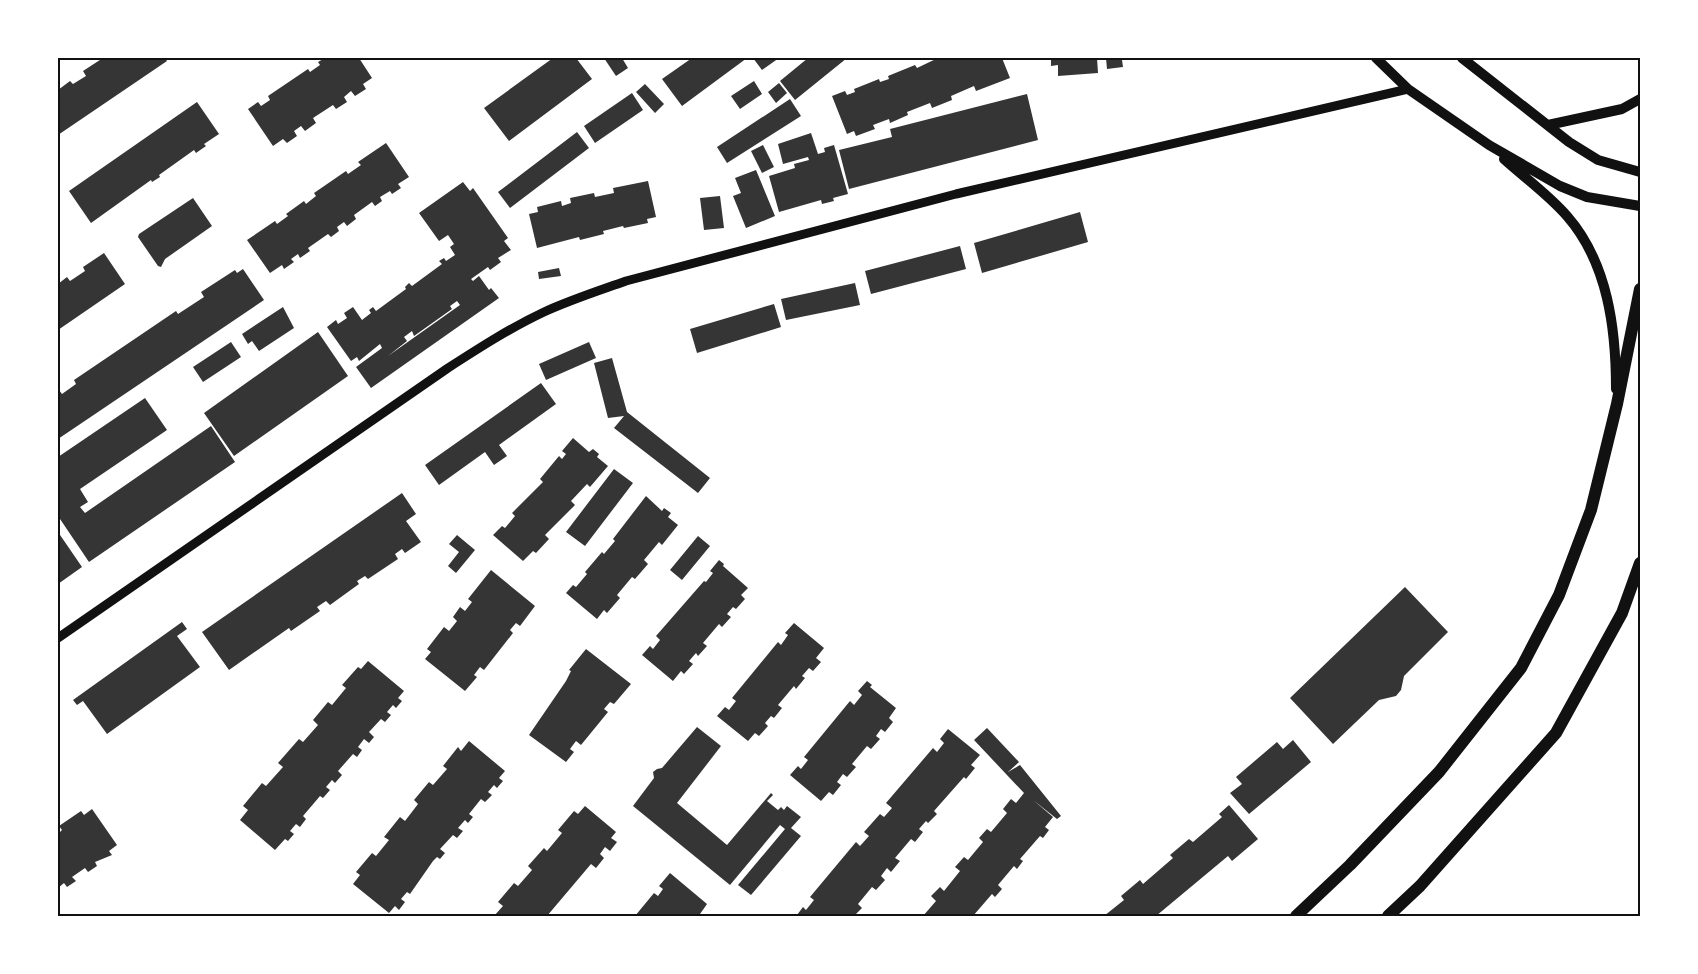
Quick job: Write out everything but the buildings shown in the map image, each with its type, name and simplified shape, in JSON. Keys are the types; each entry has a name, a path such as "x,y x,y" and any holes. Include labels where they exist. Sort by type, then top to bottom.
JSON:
{"main road":[{"path":"1376,58 1408,89 1489,145 1560,186 1587,197 1640,206"},
{"path":"1462,58 1569,142 1598,160 1640,172"},
{"path":"1548,125 1622,109 1640,99"},
{"path":"1489,145 1567,216 1586,244 1610,306 1616,349 1616,404"},
{"path":"1296,916 1350,865 1438,772 1521,668 1558,595 1591,510 1640,289"},
{"path":"1388,916 1420,886 1556,733 1622,613 1640,563"}],"street":[{"path":"58,638 448,368 505,332 543,312 626,281 956,194 1408,89"}]}
